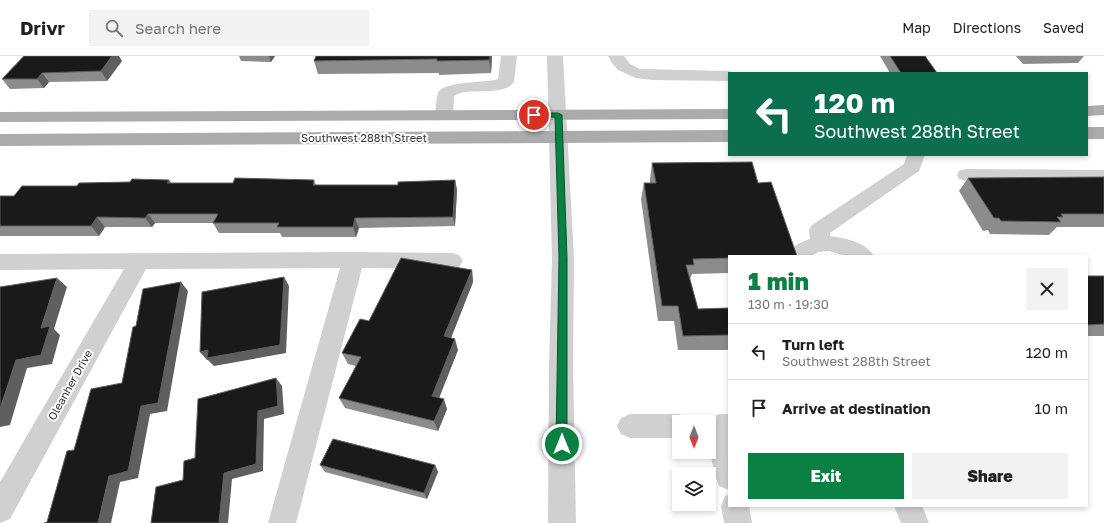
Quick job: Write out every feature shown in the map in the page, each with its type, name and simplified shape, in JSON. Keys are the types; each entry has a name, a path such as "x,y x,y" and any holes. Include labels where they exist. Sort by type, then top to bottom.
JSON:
{"main road":[{"path":"1088,111 1104,110"},
{"name":"Southwest 288th Street","path":"0,140 559,126 728,114"},
{"name":"Southwest 288th Street","path":"0,116 444,116 559,126 728,136"},
{"path":"1088,134 1104,133"}],"street":[{"path":"444,116 446,93 464,87 493,86 506,82 509,56"},
{"path":"555,56 559,126 563,258 561,366 562,523"},
{"path":"616,56 617,60 624,67 636,73 652,75 728,76"},
{"path":"821,243 819,230 912,168 916,156"},
{"path":"966,175 1104,176"},
{"path":"798,255 802,250 821,243 844,247 861,255"},
{"path":"282,523 353,260"},
{"path":"0,262 353,260 452,261"},
{"name":"Oleanher Drive","path":"0,509 140,261"},
{"path":"630,426 672,426"},
{"path":"719,426 728,471"},
{"path":"734,507 738,523"},
{"path":"908,507 915,523"}],"building":[{"path":"24,56 112,56 101,71 42,73 37,79 2,79"},
{"path":"316,56 490,56 489,60 437,61 437,59 314,61"},
{"path":"890,56 925,56 936,72 900,72"},
{"path":"752,162 758,183 771,182 797,255 728,255 728,258 693,259 694,265 686,265 698,309 728,308 728,335 683,336 678,306 662,306 644,183 656,183 652,163"},
{"path":"1104,177 1104,214 1061,214 1063,217 1057,217 1061,222 1001,221 999,218 994,218 968,178"},
{"path":"235,178 314,180 313,185 398,185 398,182 455,180 453,217 355,218 353,227 277,227 279,223 213,223 218,214 148,214 145,218 97,217 91,226 0,226 0,196 14,196 22,186 77,186 79,183 130,182 132,179 169,180 167,183 233,183"},
{"path":"401,258 472,270 444,336 455,339 432,396 444,399 434,421 339,398 361,357 342,353 360,319 369,321"},
{"path":"1088,276 1104,276 1104,324 1088,325"},
{"path":"284,277 280,345 207,358 208,350 200,352 202,292"},
{"path":"57,278 41,328 50,326 41,355 16,360 0,409 0,287"},
{"path":"181,282 158,403 141,406 128,471 109,476 98,523 44,523 47,522 67,451 74,450 91,389 122,383 133,327 136,326 143,289"},
{"path":"276,378 278,406 258,411 256,464 224,473 219,523 151,523 156,487 183,480 184,461 195,458 198,399"},
{"path":"333,439 435,465 424,493 320,465"}],"route":[{"path":"534,115 558,115 563,258 561,366 562,444"}]}
